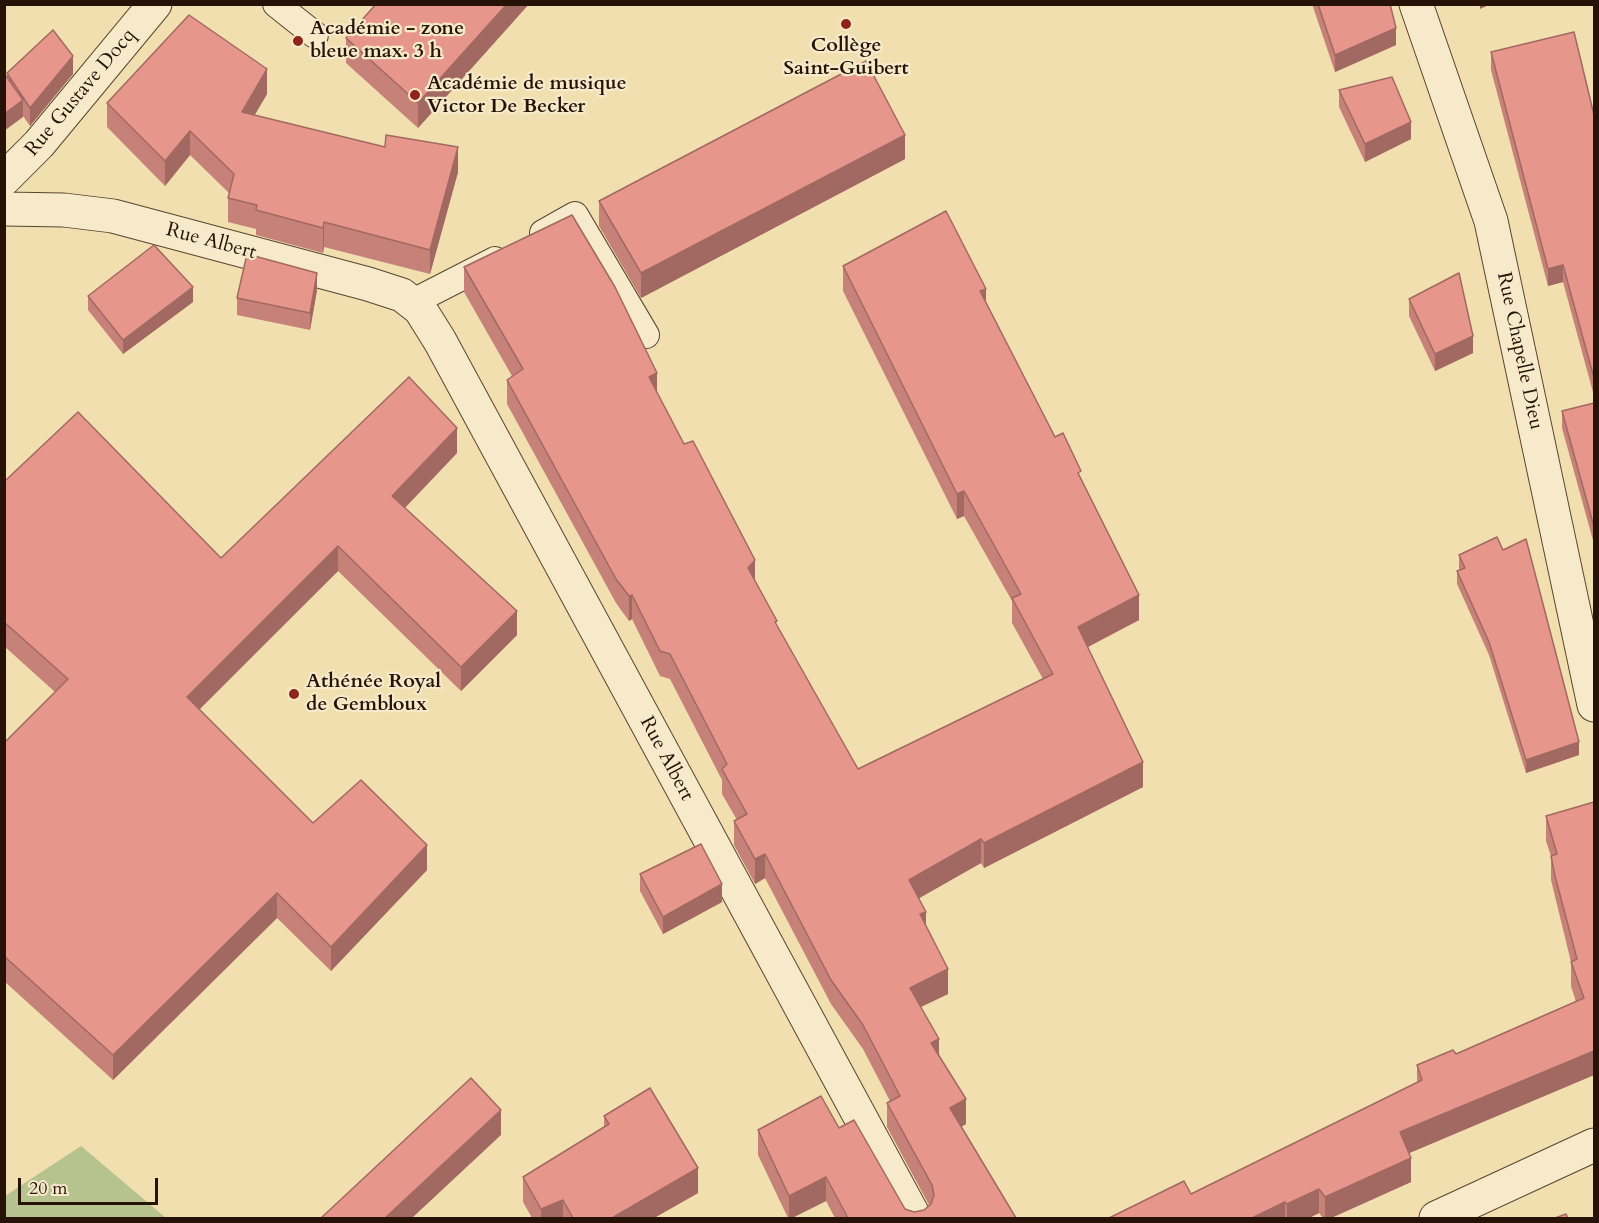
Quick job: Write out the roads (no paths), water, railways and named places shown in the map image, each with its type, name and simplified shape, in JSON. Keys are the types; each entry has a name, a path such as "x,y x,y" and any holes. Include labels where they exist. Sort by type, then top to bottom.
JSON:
{"street":[{"name":"Rue Gustave Docq","path":"4,180 39,144 155,4"},
{"name":"Rue Chapelle Dieu","path":"1416,4 1491,221 1594,705"},
{"name":"Rue Albert","path":"4,209 64,210 113,216 368,284 402,295 420,309 440,341 915,1218"},
{"path":"1436,1218 1594,1145"}],"lane":[{"path":"276,4 315,35"},
{"path":"412,302 575,215 646,335"}],"place":[{"name":"Collège Saint-Guibert","path":"846,24"},
{"name":"Académie - zone bleue max. 3 h","path":"298,41"},
{"name":"Académie de musique Victor De Becker","path":"415,95"},
{"name":"Athénée Royal de Gembloux","path":"294,694"}]}
